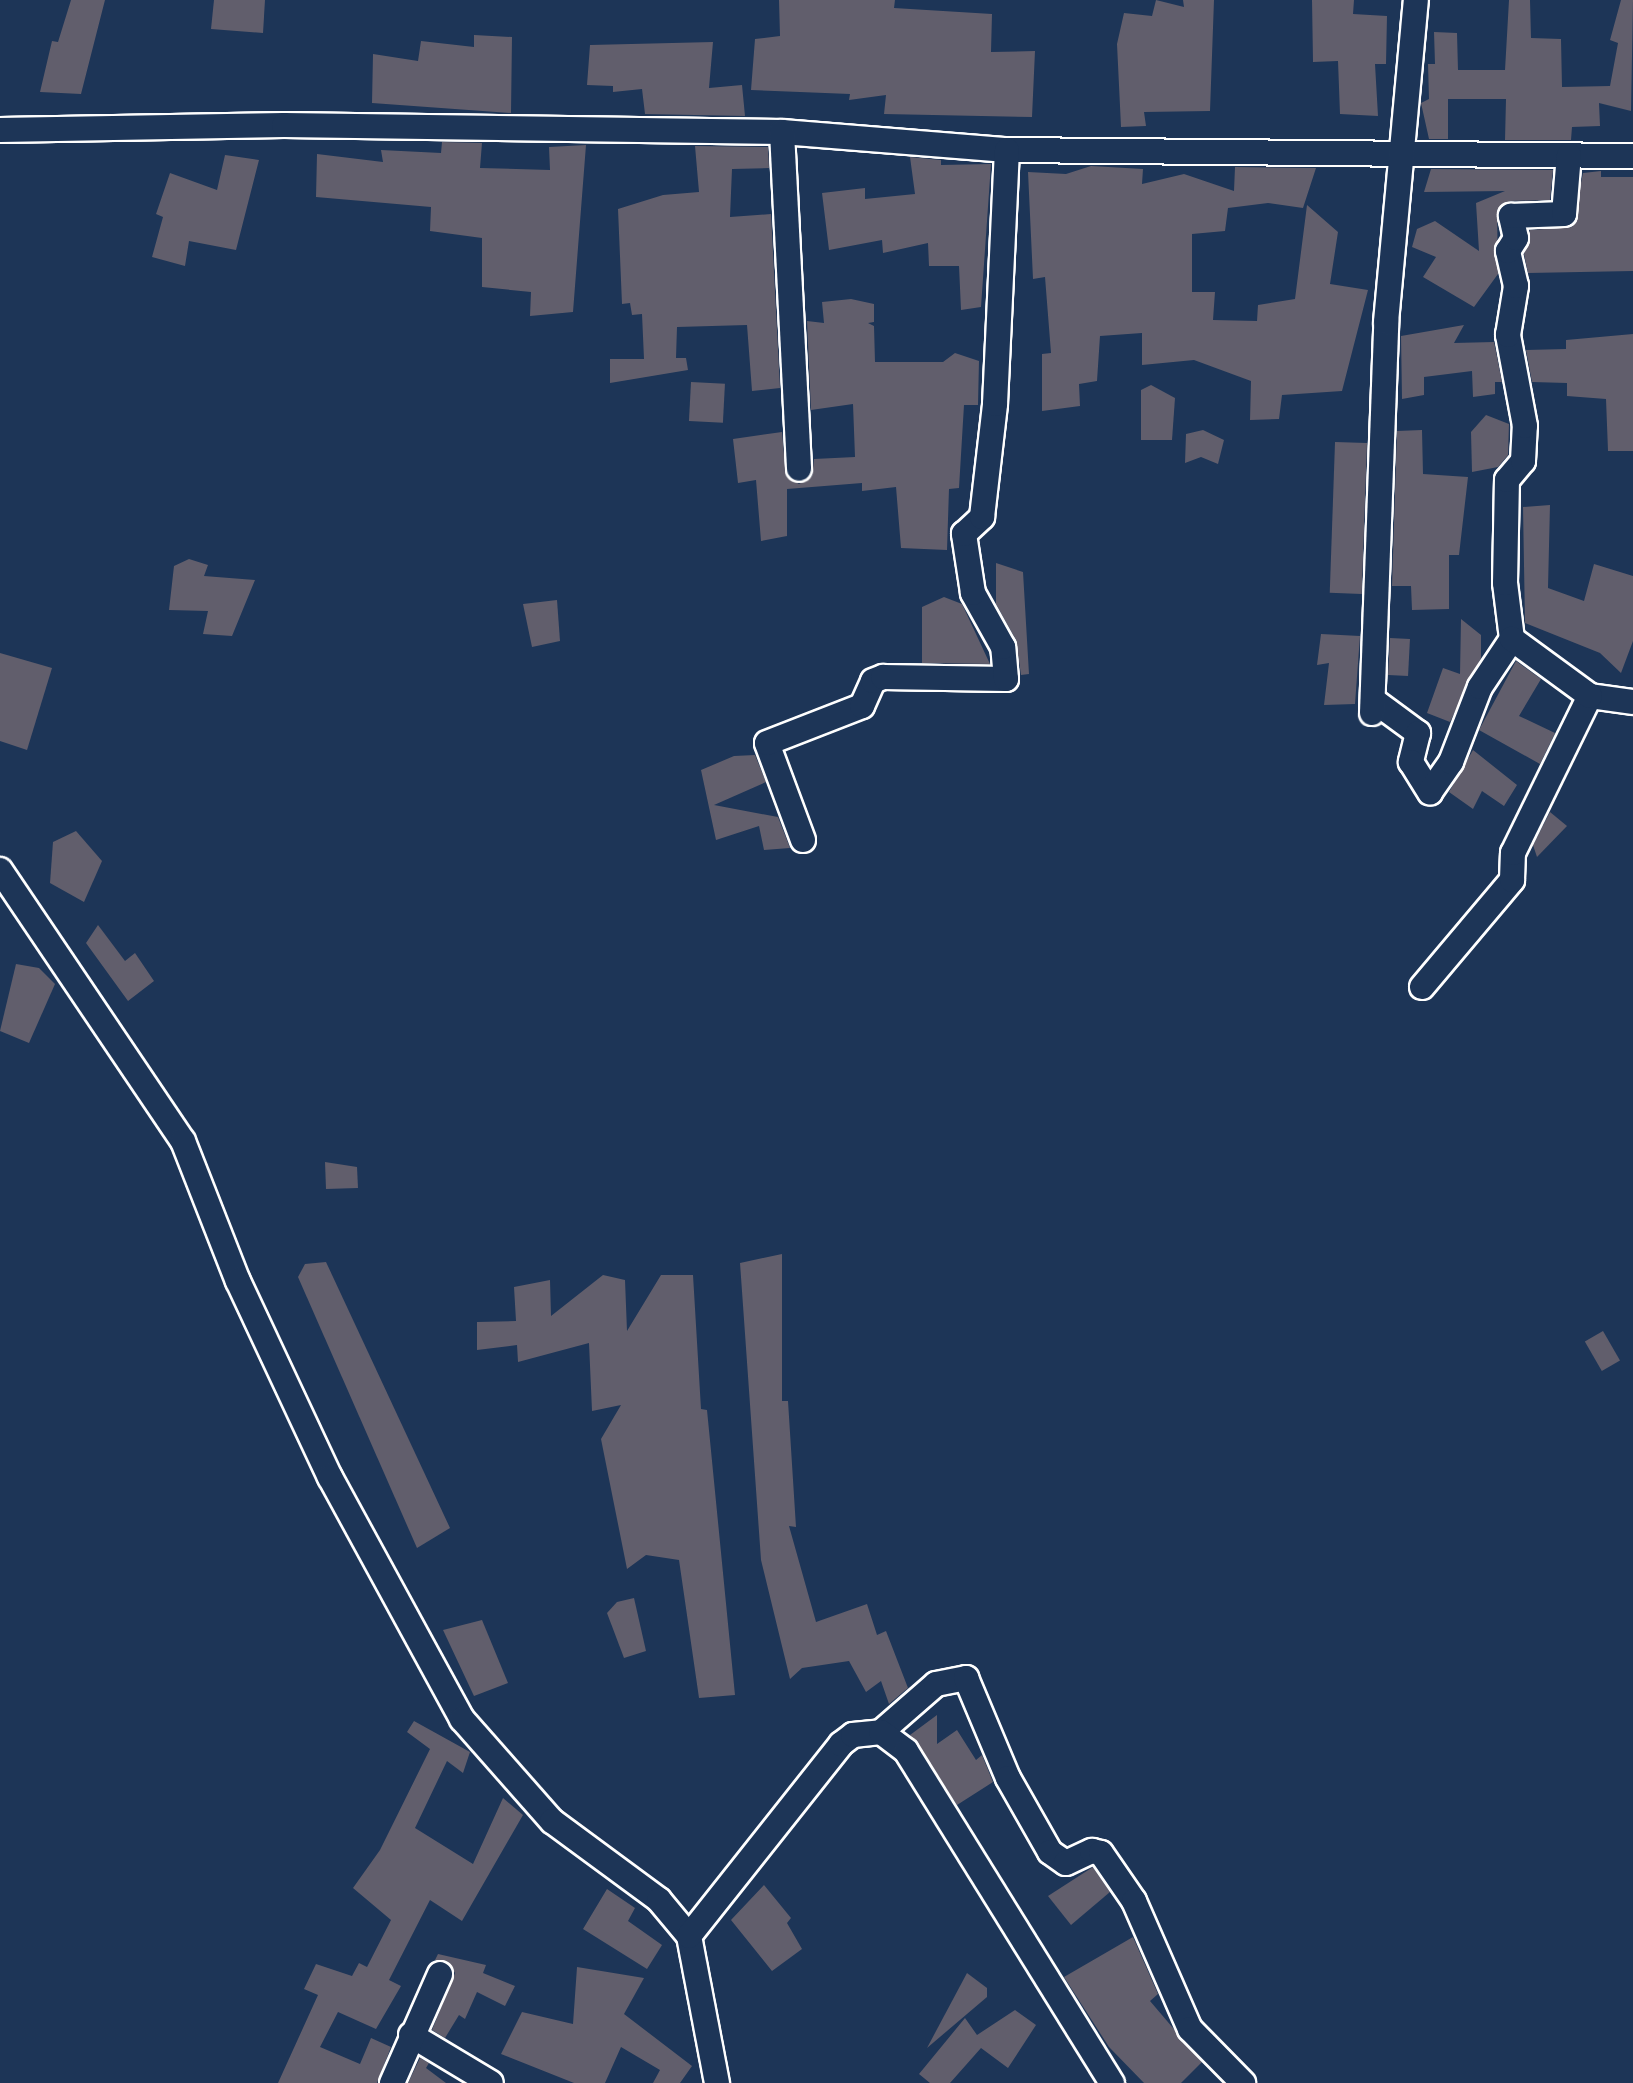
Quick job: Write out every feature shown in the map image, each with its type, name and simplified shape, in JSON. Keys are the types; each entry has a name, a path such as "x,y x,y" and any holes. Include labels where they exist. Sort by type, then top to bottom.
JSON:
{"street":[{"path":"1416,0 1386,322 1373,706 1418,733 1411,762 1430,792 1451,762 1480,687 1512,639 1505,583 1507,480 1523,461 1525,426 1508,335 1516,286 1508,251 1516,238 1511,216 1564,214 1569,155"},
{"path":"0,130 284,125 782,132 1007,150 1569,155 1632,150"},
{"path":"782,132 799,469"},
{"path":"803,840 767,743 862,706 873,681 883,677 1006,679 1003,647 973,593 964,534 982,517 995,404 1007,150"},
{"path":"1512,639 1590,696 1633,702"},
{"path":"1422,987 1512,880 1513,853 1590,696"},
{"path":"0,870 183,1141 238,1281 330,1477 462,1719 552,1821 659,1900 689,1936 717,2083"},
{"path":"689,1936 841,1744 853,1735 881,1732 936,1684 966,1678 1008,1778 1050,1852 1066,1863 1092,1851 1101,1853 1134,1901 1190,2029 1243,2083"},
{"path":"881,1732 906,1751 1112,2083"},
{"path":"392,2083 440,1974"},
{"path":"411,2035 491,2083"}],"building":[{"path":"71,0 105,0 81,94 40,92 52,41 58,42"},
{"path":"214,0 265,0 263,33 211,29"},
{"path":"779,0 895,0 894,8 992,14 991,52 1035,51 1032,117 884,114 886,95 849,100 850,94 751,90 755,39 780,36"},
{"path":"1156,0 1184,7 1183,0 1214,0 1210,111 1144,112 1146,126 1121,127 1117,44 1124,13 1152,16"},
{"path":"1312,0 1354,0 1353,14 1387,16 1386,64 1375,64 1378,116 1340,114 1338,61 1313,62"},
{"path":"1509,0 1530,0 1531,38 1561,39 1562,87 1610,86 1618,43 1610,40 1621,0 1633,0 1631,111 1599,103 1600,126 1572,127 1571,140 1505,140 1506,99 1448,99 1448,139 1429,139 1421,103 1429,99 1428,64 1435,64 1434,32 1457,33 1458,70 1505,70"},
{"path":"474,35 512,37 511,113 372,103 373,54 418,61 421,41 474,47"},
{"path":"713,42 709,88 742,85 745,116 645,114 642,89 613,92 613,86 587,85 590,45"},
{"path":"442,142 482,143 480,168 550,170 549,147 586,145 573,312 530,316 531,292 482,287 482,238 430,231 431,207 316,197 317,154 383,162 381,150 441,153"},
{"path":"695,146 768,147 769,168 732,169 730,217 771,214 780,388 752,391 747,325 677,327 676,358 686,358 688,370 610,383 610,359 644,359 642,314 632,315 630,303 622,304 618,209 663,195 699,192"},
{"path":"225,155 259,160 236,250 189,241 185,266 152,257 163,217 156,214 170,173 217,190"},
{"path":"910,157 941,160 941,165 991,164 981,307 961,310 959,266 929,266 928,243 883,253 882,240 829,250 822,193 865,188 865,199 915,194"},
{"path":"1091,166 1143,169 1142,184 1184,174 1234,191 1235,167 1316,168 1303,208 1268,203 1228,208 1225,231 1192,234 1192,292 1215,292 1213,320 1257,321 1258,305 1295,299 1307,205 1338,232 1330,284 1368,290 1342,391 1282,395 1279,419 1250,420 1251,381 1194,360 1142,365 1142,333 1100,336 1097,381 1079,384 1080,406 1042,411 1042,354 1051,353 1045,277 1033,279 1028,172 1066,174"},
{"path":"1431,169 1553,170 1550,200 1510,201 1497,210 1498,274 1474,307 1423,277 1436,257 1412,247 1417,229 1435,221 1479,251 1476,203 1505,191 1424,192"},
{"path":"1601,171 1601,177 1633,177 1633,271 1528,273 1524,254 1530,230 1572,227 1583,173"},
{"path":"851,299 874,304 874,322 868,323 874,326 875,362 943,362 955,353 979,361 978,405 964,405 959,488 949,489 947,550 901,548 896,487 862,491 862,483 787,489 787,536 761,541 756,480 738,483 733,439 782,432 786,476 799,484 812,476 814,459 855,457 853,404 811,410 807,321 824,323 822,302"},
{"path":"1464,325 1454,343 1494,342 1502,382 1495,382 1495,394 1473,397 1472,371 1424,377 1424,395 1402,399 1401,336"},
{"path":"1633,334 1633,451 1608,451 1606,399 1567,396 1567,383 1532,382 1526,350 1566,349 1566,340"},
{"path":"691,382 725,384 723,423 689,421"},
{"path":"1151,385 1175,398 1172,440 1141,440 1141,390"},
{"path":"1486,415 1509,424 1508,455 1498,467 1472,472 1471,432"},
{"path":"1203,430 1224,440 1218,464 1201,457 1185,463 1186,434"},
{"path":"1422,430 1423,474 1468,477 1459,555 1449,555 1449,609 1412,610 1411,586 1392,586 1397,431"},
{"path":"1335,442 1367,443 1362,594 1330,593"},
{"path":"1550,505 1548,588 1584,601 1594,564 1633,576 1633,641 1621,673 1600,653 1525,623 1523,507"},
{"path":"189,559 208,565 204,576 255,580 232,636 203,634 208,611 169,610 174,566"},
{"path":"996,563 1023,572 1029,674 1021,675 1016,640 996,604"},
{"path":"944,597 962,604 990,664 922,663 922,607"},
{"path":"557,600 560,641 532,647 523,604"},
{"path":"1461,619 1481,635 1481,658 1450,722 1427,713 1443,668 1460,674"},
{"path":"1321,634 1360,636 1355,704 1324,705 1329,663 1317,665"},
{"path":"1390,638 1410,639 1408,676 1388,675"},
{"path":"0,653 52,668 27,750 0,741"},
{"path":"1516,661 1541,679 1519,716 1555,733 1540,764 1479,730"},
{"path":"1473,750 1517,785 1504,806 1482,791 1473,809 1449,792"},
{"path":"755,755 766,782 714,805 778,817 790,848 764,850 759,826 716,840 701,770 734,756"},
{"path":"1550,812 1567,826 1537,857 1533,845"},
{"path":"76,831 102,861 84,902 50,883 53,842"},
{"path":"98,925 125,961 135,953 154,981 128,1001 86,943"},
{"path":"16,964 39,968 55,984 29,1043 0,1031"},
{"path":"325,1162 357,1167 358,1188 326,1189"},
{"path":"782,1254 782,1401 788,1401 796,1527 789,1526 816,1622 867,1604 877,1635 886,1631 908,1688 889,1704 881,1681 866,1692 849,1661 802,1668 790,1679 761,1560 740,1263"},
{"path":"326,1262 450,1528 417,1548 298,1277 305,1264"},
{"path":"603,1275 625,1280 627,1331 661,1275 693,1275 701,1409 707,1410 735,1695 699,1698 679,1560 646,1555 627,1569 601,1439 621,1405 592,1411 589,1343 518,1362 517,1345 477,1350 477,1322 516,1321 514,1287 550,1280 551,1316"},
{"path":"1603,1331 1620,1360 1602,1371 1585,1342"},
{"path":"634,1598 646,1651 624,1658 607,1613 617,1602"},
{"path":"482,1620 508,1683 474,1696 443,1630"},
{"path":"937,1715 937,1744 957,1730 976,1760 982,1755 993,1782 957,1805 910,1735"},
{"path":"414,1721 470,1752 463,1773 447,1761 415,1828 473,1864 503,1798 523,1815 462,1921 430,1900 389,1980 401,1986 376,2029 338,2012 320,2047 360,2064 371,2038 391,2047 377,2083 278,2083 318,1995 304,1989 316,1964 352,1976 359,1963 367,1967 391,1920 353,1888 380,1850 430,1749 407,1732"},
{"path":"1093,1867 1110,1892 1071,1925 1048,1896"},
{"path":"764,1885 791,1918 787,1923 802,1949 772,1971 731,1920"},
{"path":"607,1889 635,1908 628,1921 662,1945 647,1969 583,1929"},
{"path":"1133,1937 1158,1994 1150,2001 1202,2062 1181,2083 1144,2083 1109,2047 1064,1977"},
{"path":"438,1954 486,1965 483,1973 515,1986 505,2006 477,1992 465,2019 459,2015 445,2038 432,2030 455,1973 447,1961 435,1960"},
{"path":"577,1967 644,1978 624,2014 692,2066 680,2083 653,2083 660,2070 621,2047 605,2083 574,2083 501,2054 522,2012 573,2024"},
{"path":"967,1973 987,1988 987,1997 927,2048"},
{"path":"1015,2010 1036,2025 1008,2068 981,2048 950,2083 930,2083 919,2074 965,2018 977,2035"},
{"path":"420,2058 429,2063 426,2068 446,2083 408,2083"}]}
